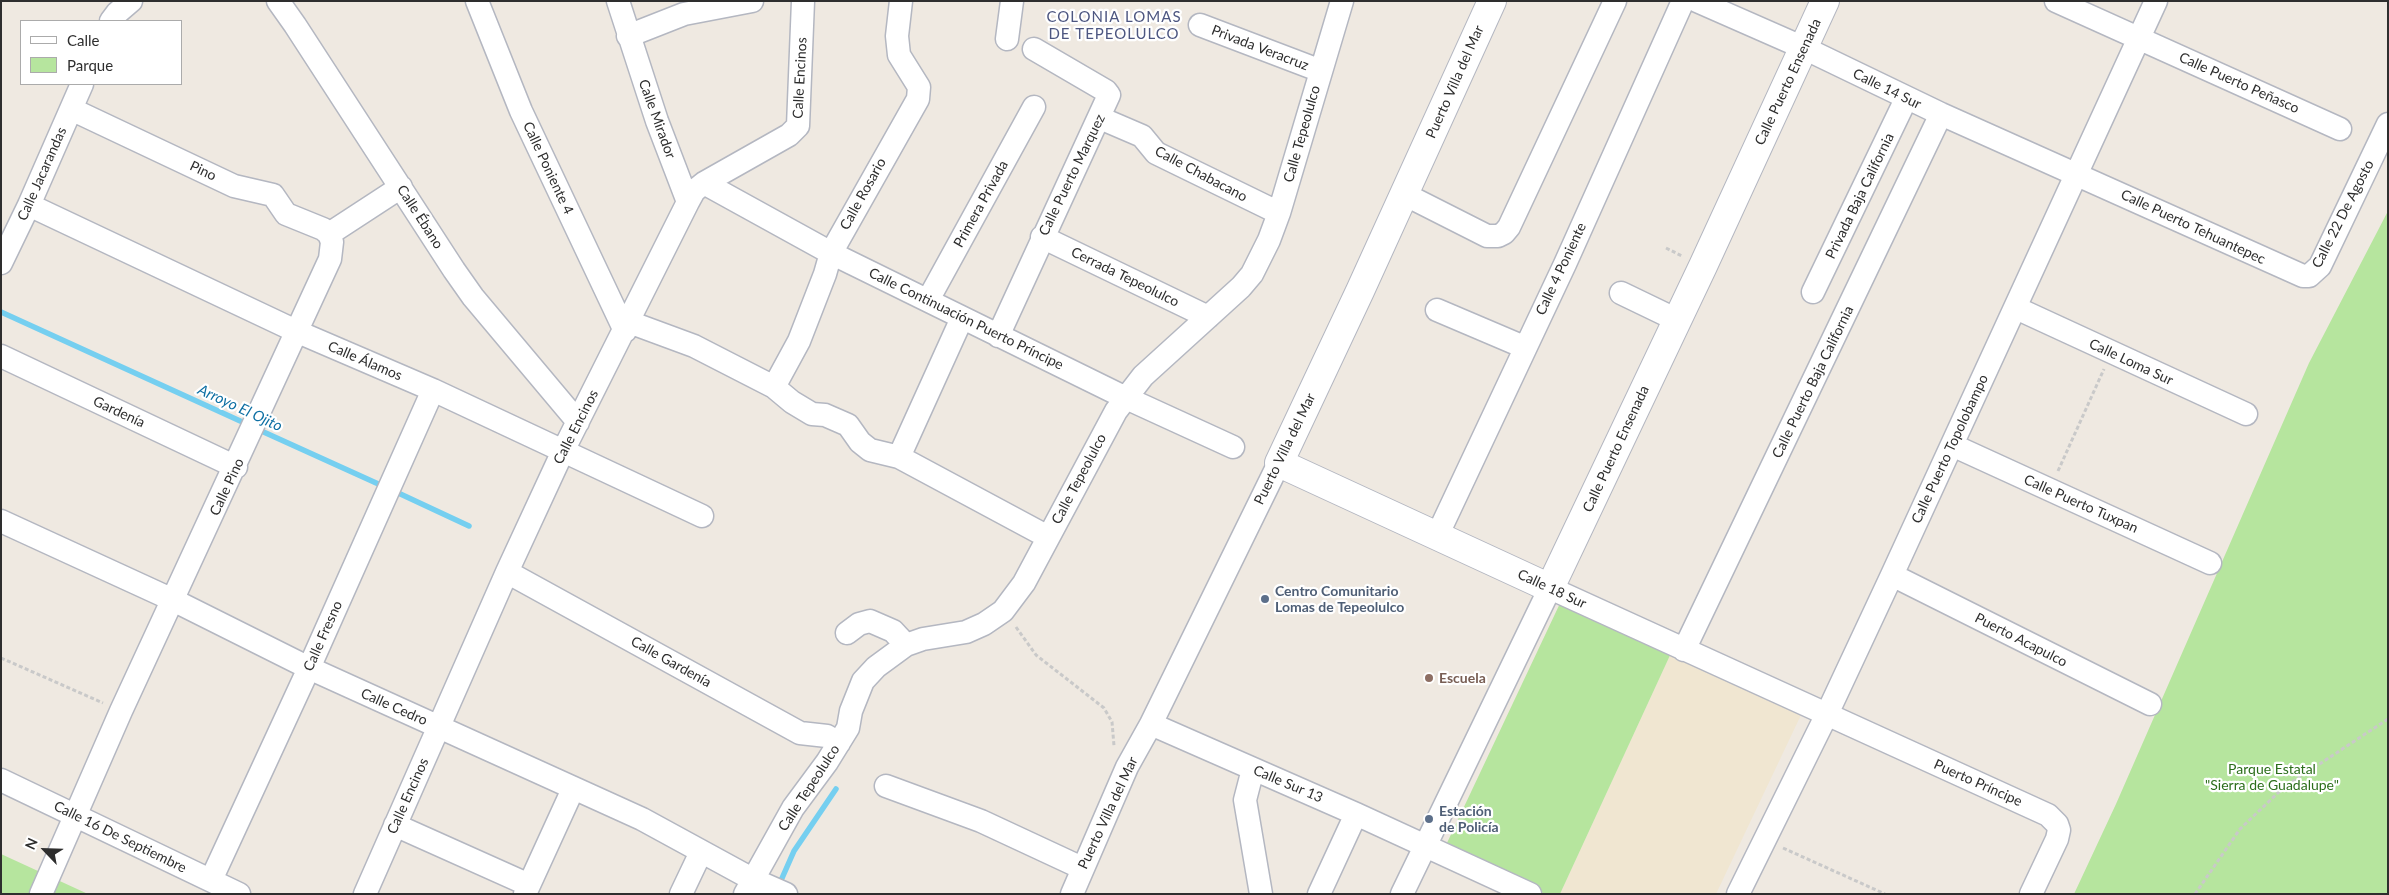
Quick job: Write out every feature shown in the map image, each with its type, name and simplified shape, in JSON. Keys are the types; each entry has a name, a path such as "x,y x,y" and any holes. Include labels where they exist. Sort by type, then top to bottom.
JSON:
{"street":[{"path":"112,20 131,1"},
{"name":"Calle Ébano","path":"278,1 473,297 578,422"},
{"name":"Calle Poniente 4","path":"477,1 521,111 627,327"},
{"name":"Calle Mirador","path":"618,1 628,36 688,202"},
{"path":"628,36 684,14 752,1"},
{"name":"Calle Encinos","path":"365,894 507,572 563,451 694,191 704,183 789,135 798,126 803,1"},
{"name":"Calle Rosario","path":"774,387 799,341 825,274 830,253 918,98 919,87 898,55 896,36 901,1"},
{"path":"1008,39 1012,1"},
{"name":"Calle Tepeolulco","path":"749,886 793,808 848,728 851,711 864,680 876,667 906,645 923,639 966,632 984,624 1003,611 1024,583 1116,411 1142,376 1241,287 1252,274 1269,240 1279,213 1342,1"},
{"name":"Puerto Villa del Mar","path":"1072,894 1127,767 1151,724 1279,463 1492,1"},
{"path":"1404,194 1487,236 1498,236 1504,233 1509,227 1615,1"},
{"name":"Calle 4 Poniente","path":"1437,536 1524,347 1565,264 1683,1"},
{"name":"Calle 14 Sur","path":"1697,1 1804,48 1906,99 2077,174"},
{"name":"Calle Puerto Ensenada","path":"1402,894 1678,320 1825,1"},
{"name":"Calle Puerto Peñasco","path":"2056,1 2340,129"},
{"name":"Calle Puerto Topolobampo","path":"1738,894 1827,714 1892,576 2156,1"},
{"name":"Privada Veracruz","path":"1200,25 1321,70"},
{"name":"Calle Puerto Marquez","path":"998,336 1042,237 1108,100 1108,93 1034,49"},
{"name":"Calle Jacarandas","path":"1,263 29,205 82,85"},
{"name":"Privada Baja California","path":"1813,292 1906,99"},
{"name":"Primera Privada","path":"928,300 1034,108"},
{"name":"Pino","path":"71,109 234,186 271,194 286,214 323,229 329,234"},
{"name":"Calle Puerto Baja California","path":"1684,650 1941,114"},
{"name":"Calle Chabacano","path":"1100,118 1142,136 1150,149 1279,213"},
{"name":"Calle 22 De Agosto","path":"2309,276 2320,266 2388,124"},
{"name":"Calle Puerto Tehuantepec","path":"2077,174 2296,274 2309,276"},
{"name":"Calle Continuación Puerto Príncipe","path":"704,183 830,253 1126,398 1233,447"},
{"path":"329,234 401,187"},
{"name":"Calle Álamos","path":"29,205 298,332 433,390 702,516"},
{"name":"Calle Pino","path":"41,894 74,814 236,468 332,255 332,242 329,234"},
{"name":"Cerrada Tepeolulco","path":"1042,237 1208,317"},
{"path":"1621,293 1678,320"},
{"name":"Calle Loma Sur","path":"2016,308 2246,414"},
{"path":"1437,310 1524,347"},
{"path":"899,457 962,318"},
{"path":"627,327 694,346 774,387 792,402 812,414 825,415 848,425 860,442 870,450 899,457 1048,537"},
{"name":"Gardenía","path":"1,356 236,468"},
{"name":"Calle Fresno","path":"211,880 309,668 433,390"},
{"name":"Calle Puerto Tuxpan","path":"1952,445 2210,563"},
{"name":"Calle 18 Sur","path":"1279,463 1827,714"},
{"name":"Calle Cedro","path":"1,521 173,600 309,668 642,819 701,852 749,886 786,894"},
{"name":"Calle Gardenía","path":"507,572 800,733 827,736 839,743"},
{"name":"Puerto Acapulco","path":"1892,576 2150,704"},
{"path":"847,633 859,624 870,621 893,632 906,645"},
{"name":"Puerto Príncipe","path":"1827,714 2054,819 2059,830 2057,839 2031,894"},
{"name":"Calle Sur 13","path":"1151,724 1356,814 1530,894"},
{"path":"1253,769 1245,800 1261,894"},
{"name":"Calle 16 De Septiembre","path":"1,780 239,894"},
{"path":"886,786 981,821 1082,868"},
{"path":"395,825 527,889 574,789"},
{"path":"1319,894 1356,814"},
{"path":"681,894 701,852"}],"path":[{"path":"2049,490 2111,353"},
{"path":"1003,611 1028,641 1036,655 1104,708 1112,722 1114,751 1127,767"},
{"path":"1,658 121,712"},
{"path":"2195,894 2240,829 2283,788 2388,720"},
{"path":"1764,839 1884,894"}],"shaded area":[{"path":"1672,651 1801,715 1716,894 1560,894"}],"green space":[{"name":"Parque Estatal \"Sierra de Guadalupe\"","path":"2388,211 2388,894 2074,894 2116,804 2309,363"},
{"path":"1563,597 1672,651 1560,894 1545,894 1446,845"},
{"path":"1,854 88,894 1,894"}],"waterway":[{"name":"Arroyo El Ojito","path":"1,312 249,425"},
{"name":"Arroyo El Ojito","path":"257,429 385,487"},
{"name":"Arroyo El Ojito","path":"394,491 469,526"},
{"path":"779,885 794,851 836,789"}],"place":[{"name":"Centro Comunitario Lomas de Tepeolulco","path":"1265,599"},
{"name":"Escuela","path":"1429,678"},
{"name":"Estación de Policía","path":"1429,819"}],"district":[{"name":"COLONIA LOMAS DE TEPEOLULCO","path":"1114,26"}]}
